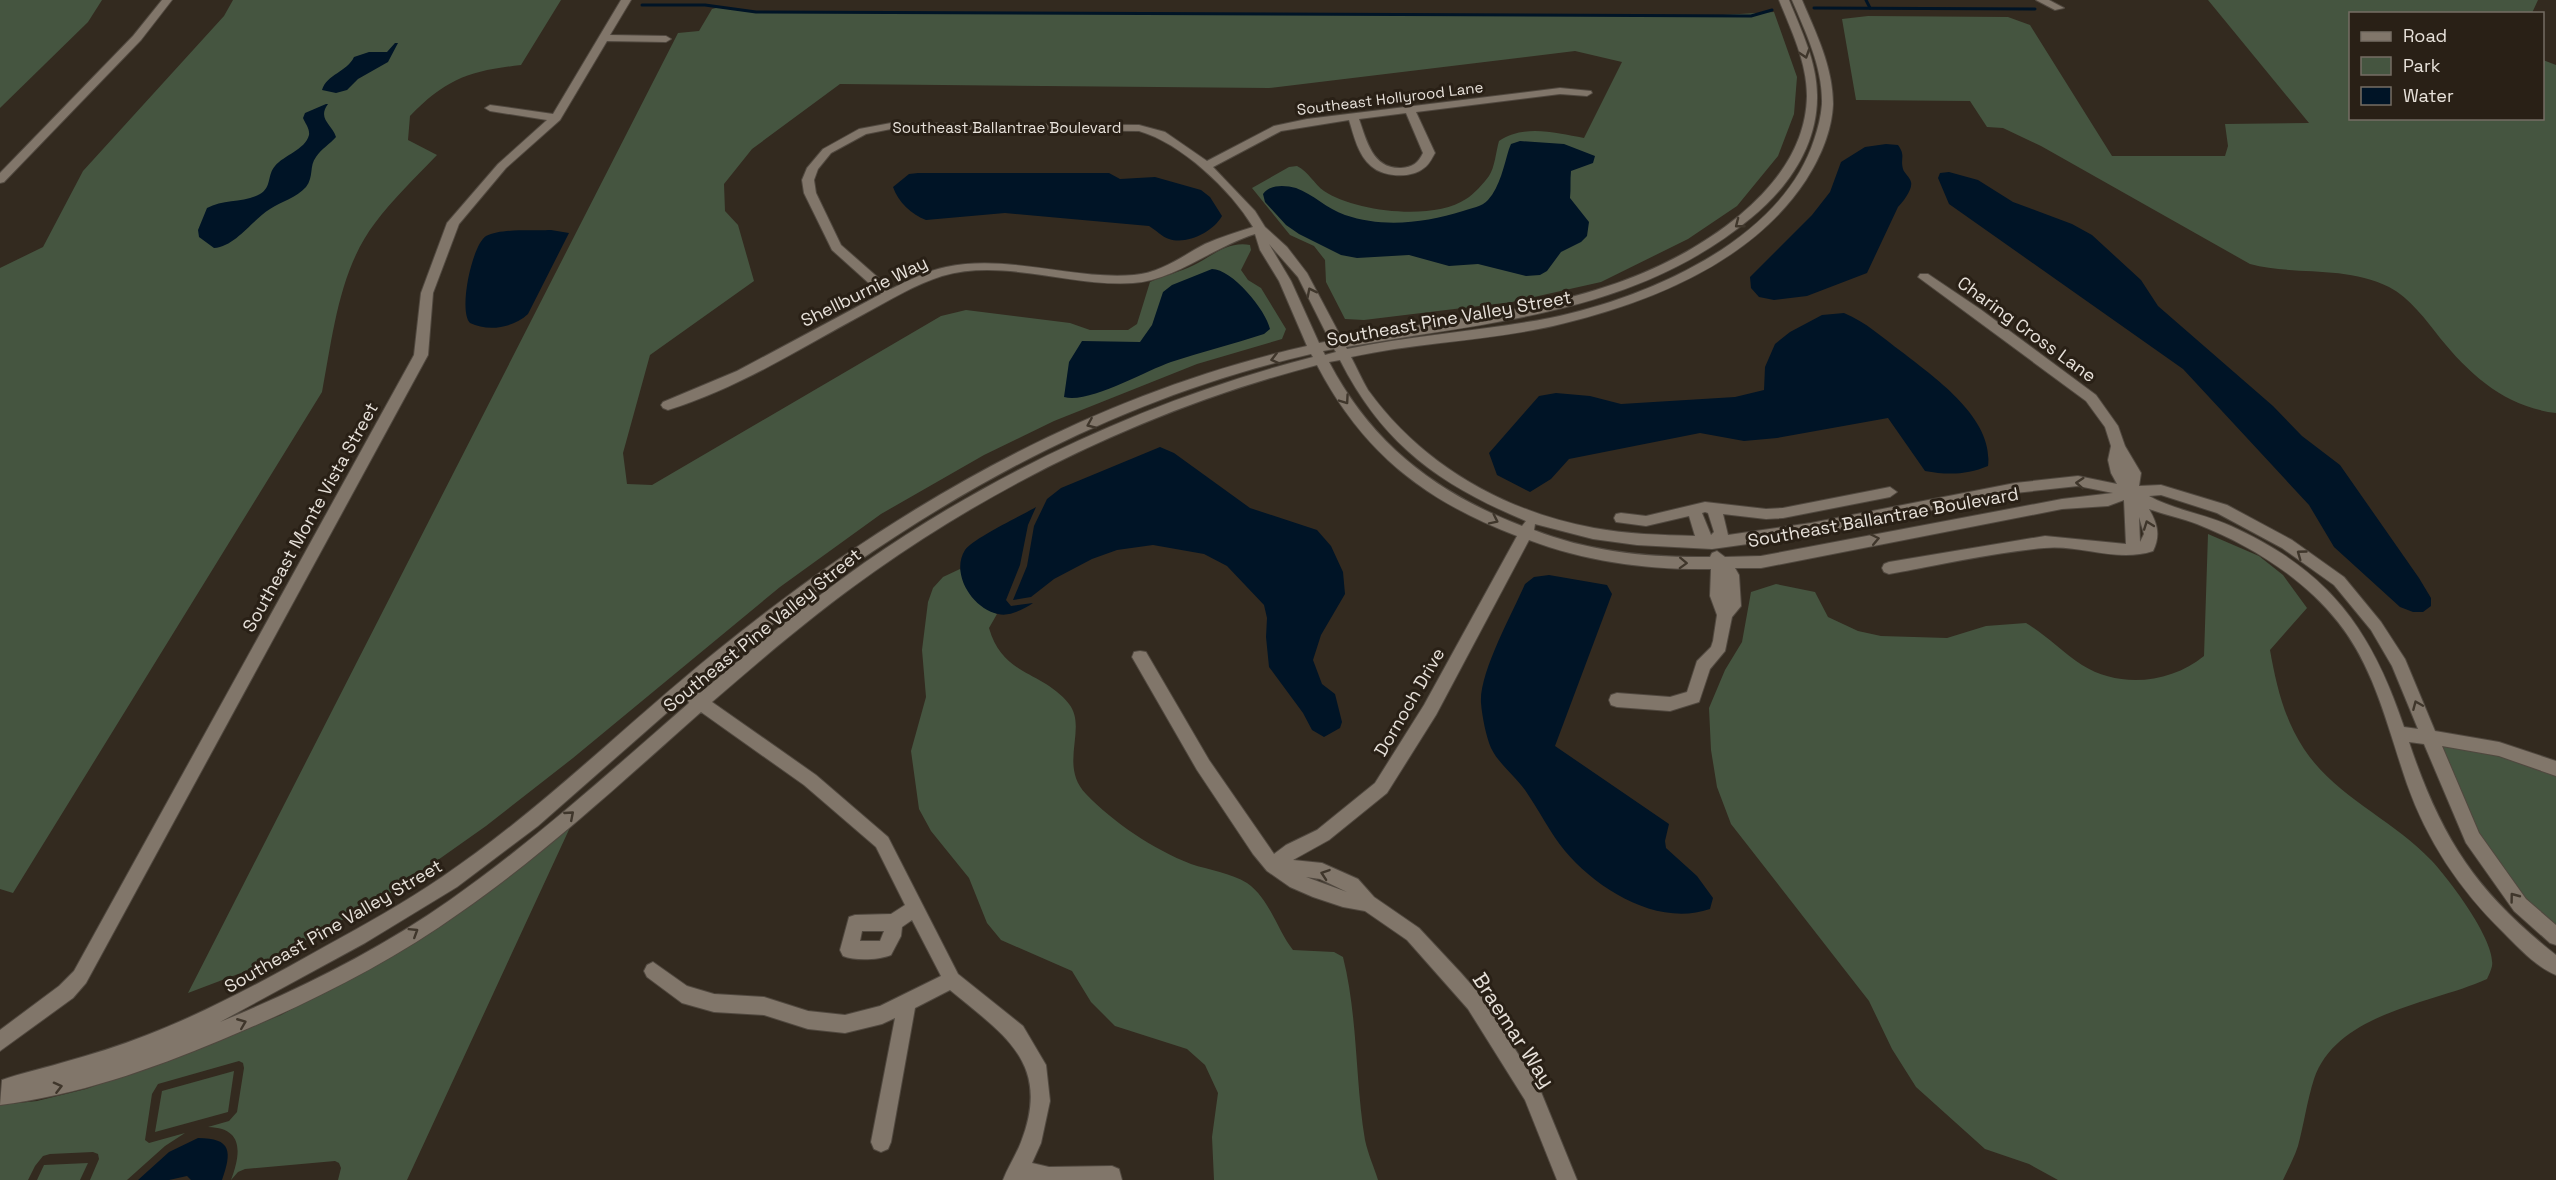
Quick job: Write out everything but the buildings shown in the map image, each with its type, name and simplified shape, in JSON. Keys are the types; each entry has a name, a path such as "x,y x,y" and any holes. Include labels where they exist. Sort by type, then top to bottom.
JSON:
{"street":[{"path":"0,180 137,38 167,0"},
{"name":"Southeast Monte Vista Street","path":"2,1043 66,992 80,977 421,355 427,292 453,223 502,166 556,118 626,0"},
{"name":"Southeast Pine Valley Street","path":"0,1095 41,1091 88,1079 187,1045 280,1007 391,947 454,907 529,850 838,590 922,531 1023,473 1181,403 1319,355 1545,310 1603,294 1655,275 1700,250 1741,223 1777,188 1798,156 1811,114 1812,90 1808,63 1784,0"},
{"name":"Southeast Pine Valley Street","path":"1341,349 1552,322 1615,306 1665,286 1743,243 1792,193 1812,160 1826,118 1827,93 1822,64 1797,0"},
{"path":"2041,0 2058,8"},
{"path":"605,38 666,39"},
{"name":"Southeast Hollyrood Lane","path":"1206,166 1278,128 1560,91 1587,93"},
{"path":"490,108 556,118"},
{"path":"1353,117 1369,158 1379,168 1398,172 1416,170 1424,164 1429,153 1410,110"},
{"name":"Southeast Ballantrae Boulevard","path":"890,295 836,247 810,193 808,180 813,168 827,151 863,131 891,126 1139,128 1161,134 1181,146 1206,166 1251,214 1260,229 1283,250 1303,276 1362,391 1389,425 1417,453 1455,481 1533,518 1593,533 1637,539 1712,543 1811,529 2015,488 2078,482 2132,492 2157,506 2208,522 2266,551 2320,592 2344,619 2369,658 2426,811 2465,878 2524,942 2556,966"},
{"name":"Southeast Ballantrae Boulevard","path":"1260,229 1261,242 1285,280 1319,355 1362,424 1383,448 1415,477 1490,519 1524,534 1580,549 1641,561 1761,562 2062,504 2108,501 2132,492 2161,489 2222,509 2287,544 2339,582 2376,626 2399,664 2472,838 2520,905 2556,937"},
{"name":"Shellburnie Way","path":"668,405 706,392 926,277 947,271 972,268 1115,279 1136,278 1161,273 1231,237 1260,229"},
{"name":"Charing Cross Lane","path":"1889,568 2034,543 2074,543 2119,550 2148,547 2152,539 2152,529 2132,492 2117,476 2114,456 2118,446 2111,426 2091,398 1924,277"},
{"name":"Southeast Pine Valley Street","path":"0,1089 144,1046 224,1012 374,928 451,881 520,830 756,627 915,516 1004,465 1159,396 1253,364 1319,355"},
{"path":"1621,518 1646,521 1705,507 1766,514 1783,513 1890,492"},
{"path":"1712,543 1722,533 1714,508"},
{"path":"1617,700 1670,704 1693,697 1703,666 1717,651 1725,615 1717,602 1717,574 1720,562 1712,543 1702,537 1694,510"},
{"path":"1896,512 1912,532"},
{"name":"Dornoch Drive","path":"1273,865 1292,850 1323,835 1381,788 1430,710 1533,518"},
{"path":"1140,657 1199,762 1273,865"},
{"path":"683,690 810,780 882,842 952,980 1016,1033 1036,1065 1040,1101 1030,1143 1015,1174 1070,1179 1112,1176 1112,1180"},
{"path":"2398,733 2478,745 2543,763 2556,769"},
{"name":"Braemar Way","path":"1273,865 1292,879 1321,893 1343,900 1368,903 1413,934 1475,1003 1532,1094 1567,1180"},
{"path":"894,922 915,908"},
{"path":"653,971 682,994 714,1003 764,1006 808,1020 845,1024 882,1015 952,980"},
{"path":"881,1142 907,1003"}],"green space":[{"path":"0,0 102,0 88,22 0,108"},
{"path":"233,0 561,0 521,65 487,70 460,79 435,93 410,116 408,140 437,155 382,214 363,241 353,261 339,304 322,392 13,893 0,889 0,268 43,247 83,171 224,16"},
{"path":"2208,0 2538,0 2532,12 2349,12 2349,120 2544,120 2544,60 2556,65 2556,413 2521,404 2491,388 2464,365 2411,303 2389,287 2373,280 2338,273 2285,270 2250,264 2041,146 2003,128 1987,127 1970,101 1856,100 1842,19 1868,16 2008,17 2030,25 2112,156 2225,156 2228,146 2225,124 2309,123"},
{"path":"720,7 756,12 1705,16 1774,12 1797,77 1794,114 1778,156 1737,206 1688,239 1601,282 1512,302 1364,320 1345,319 1326,282 1325,260 1314,246 1290,235 1252,188 1289,167 1297,166 1324,191 1338,198 1374,209 1415,212 1452,206 1469,197 1487,179 1493,168 1499,141 1529,131 1584,138 1622,62 1575,51 1269,88 840,84 752,149 724,184 725,211 738,225 754,281 650,355 623,453 627,484 652,485 941,316 966,310 1070,323 1090,330 1128,330 1137,324 1150,282 1189,267 1234,245 1250,245 1251,250 1241,270 1248,280 1261,288 1286,329 1282,339 1197,364 1054,421 984,455 881,514 780,587 573,758 486,826 394,891 262,965 188,993 678,33 699,31 712,9"},
{"path":"2208,534 2259,556 2283,575 2307,608 2270,650 2282,701 2297,738 2317,766 2332,781 2416,845 2439,869 2479,926 2487,942 2492,966 2487,979 2388,1013 2364,1025 2343,1039 2326,1056 2314,1079 2298,1146 2283,1180 2058,1180 2029,1164 1985,1149 1916,1087 1892,1049 1869,1001 1731,824 1717,787 1711,750 1709,708 1725,670 1742,642 1751,592 1776,584 1815,592 1828,617 1858,631 1881,636 1947,638 1986,626 2026,623 2082,665 2112,678 2145,680 2176,672 2204,656"},
{"path":"960,569 984,607 997,614 989,628 995,644 1004,656 1014,665 1059,693 1069,704 1076,724 1074,771 1078,783 1086,794 1122,825 1162,851 1191,864 1227,874 1247,883 1262,897 1293,950 1334,952 1343,957 1354,1025 1365,1140 1378,1180 1214,1180 1212,1137 1218,1093 1205,1065 1187,1049 1115,1026 1091,1002 1072,971 1001,940 987,923 969,878 931,831 919,809 911,751 926,697 922,650 928,602 933,588 943,577"},
{"path":"2441,746 2514,760 2556,776 2556,929 2526,902 2481,838"},
{"path":"573,821 407,1180 338,1180 341,1168 335,1161 245,1169 238,1172 231,1180 238,1152 234,1137 220,1128 208,1127 229,1121 237,1112 244,1068 243,1063 239,1061 158,1084 152,1094 145,1140 149,1143 185,1133 165,1146 127,1180 90,1180 99,1159 98,1154 93,1152 43,1156 28,1180 0,1180 0,1105 37,1101 86,1089 186,1054 281,1015 392,954"},
{"path":"234,1071 228,1112 155,1132 162,1091"},
{"path":"88,1163 80,1180 37,1180 44,1165"}],"water":[{"path":"395,43 398,43 388,62 358,79 347,90 336,93 322,90 328,80 347,66 354,57 369,52 387,52"},
{"path":"328,104 325,109 325,118 336,137 320,151 314,160 306,187 263,214 229,243 214,248 199,237 198,230 207,208 220,203 254,197 264,191 275,166 307,140 309,133 303,118 305,113"},
{"path":"1520,141 1564,144 1595,156 1593,163 1571,171 1570,198 1589,222 1587,236 1581,242 1561,252 1547,271 1540,275 1526,276 1478,264 1449,266 1409,255 1357,258 1341,255 1286,225 1265,202 1263,194 1274,187 1296,188 1338,212 1374,222 1434,219 1486,202 1499,182 1511,144"},
{"path":"1898,145 1902,155 1903,169 1910,180 1911,188 1898,207 1867,273 1807,296 1774,300 1759,297 1751,288 1750,277 1812,215 1830,192 1841,162 1865,147"},
{"path":"1949,172 1978,180 2013,202 2072,224 2092,235 2141,280 2158,306 2273,406 2302,436 2340,465 2419,578 2431,598 2431,606 2423,612 2413,612 2400,607 2334,547 2309,505 2183,369 1949,204 1938,178 1940,173"},
{"path":"1109,173 1120,179 1155,177 1201,190 1210,197 1222,216 1206,232 1184,240 1166,238 1149,226 1005,213 926,220 906,207 898,198 893,187 909,174"},
{"path":"518,230 551,230 569,233 528,314 515,323 500,327 477,326 470,323 465,306 468,278 476,252 486,236 492,233"},
{"path":"1212,269 1229,276 1247,292 1262,312 1270,329 1264,334 1171,362 1088,396 1064,397 1069,362 1082,341 1140,342 1152,325 1163,292 1172,285"},
{"path":"1844,313 1881,336 1960,401 1982,432 1987,448 1988,466 1957,473 1925,471 1888,418 1777,438 1744,441 1700,433 1569,459 1551,479 1530,492 1497,475 1489,453 1539,396 1556,393 1590,396 1621,404 1735,397 1764,390 1765,367 1775,344 1790,332 1822,315"},
{"path":"1160,447 1174,453 1250,508 1317,530 1331,546 1343,572 1345,594 1321,635 1313,660 1322,684 1335,694 1342,722 1340,728 1324,737 1312,730 1303,713 1269,667 1267,618 1264,605 1227,566 1204,554 1153,545 1117,550 1092,559 1054,579 1031,597 1013,600 1027,566 1034,526 1047,499 1061,488"},
{"path":"1036,507 1028,525 1020,565 1006,600 1011,606 1033,603 1007,614 989,611 973,598 962,579 961,559 965,550 987,533"},
{"path":"1549,575 1607,585 1612,594 1555,746 1669,824 1665,841 1666,848 1697,876 1713,898 1710,909 1690,913 1670,913 1650,909 1630,901 1594,879 1565,851 1525,790 1491,748 1484,726 1481,703 1485,676 1525,584 1534,577"},
{"path":"198,1138 218,1141 226,1148 227,1162 222,1180 191,1180 187,1176 169,1180 138,1180 169,1152"}],"waterway":[{"path":"1866,0 1870,8"},
{"path":"642,5 705,5 756,12 1751,16 1772,10"},
{"path":"1814,8 2035,9"}]}
